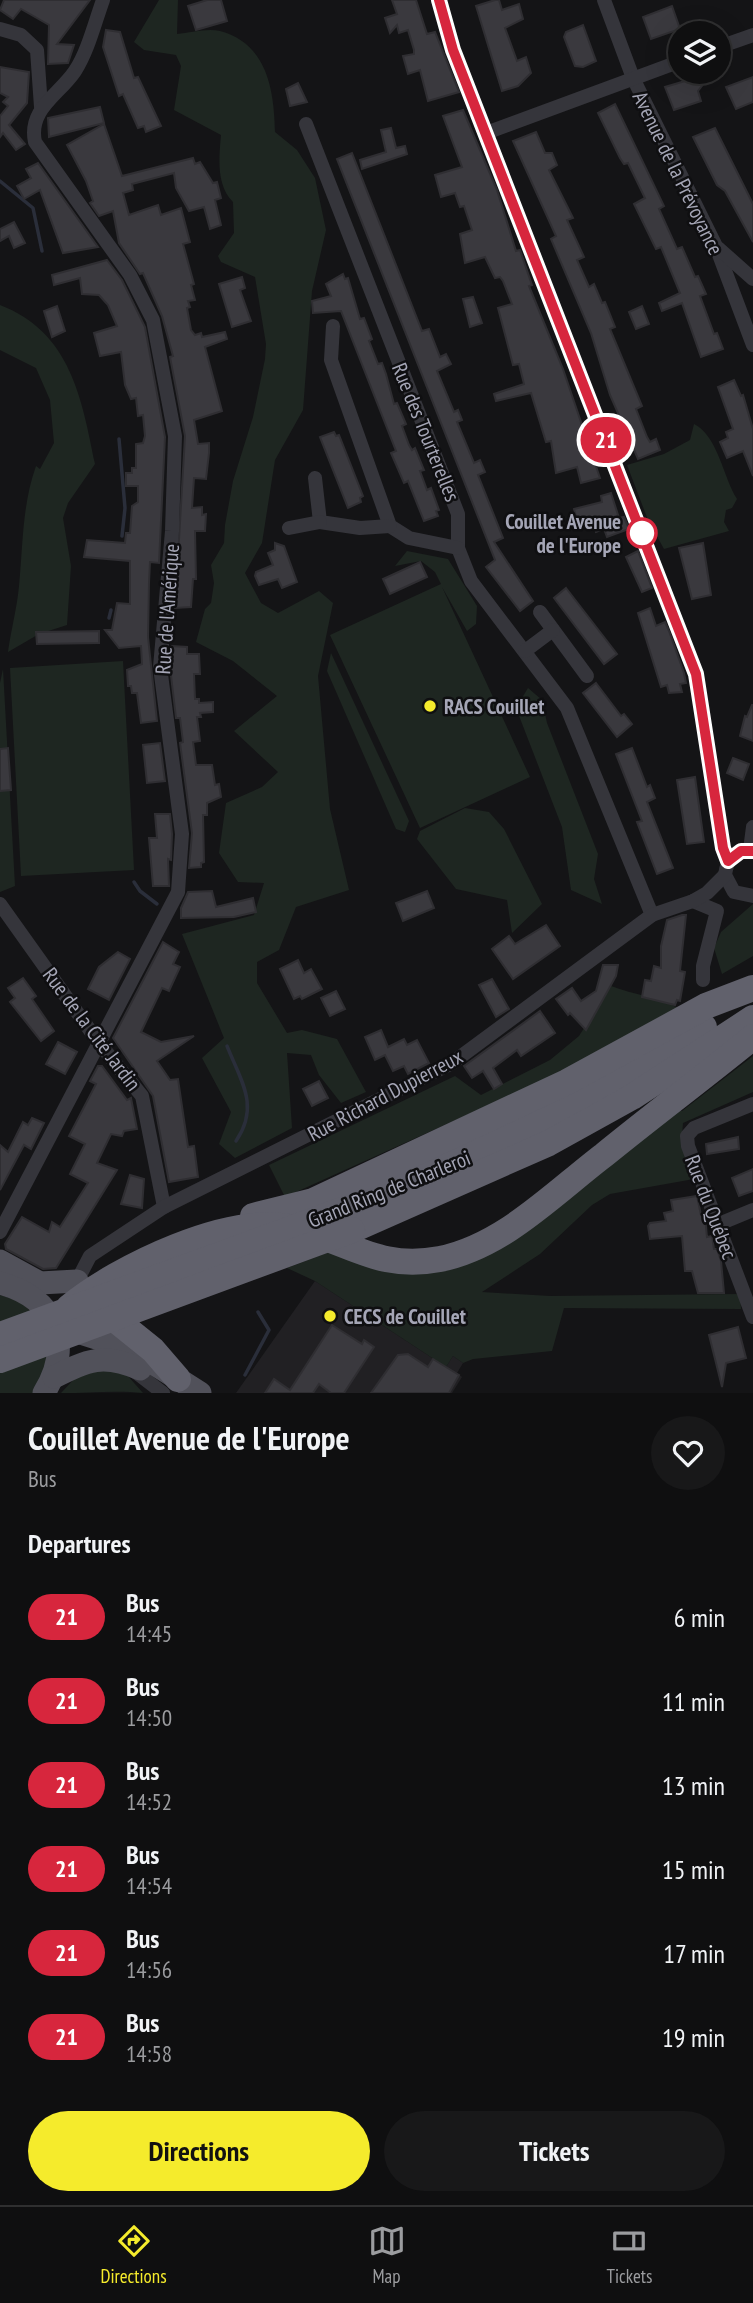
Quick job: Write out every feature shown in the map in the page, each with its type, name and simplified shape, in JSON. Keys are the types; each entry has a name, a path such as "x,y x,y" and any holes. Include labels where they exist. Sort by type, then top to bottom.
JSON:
{"highway":[{"name":"Grand Ring de Charleroi","path":"0,1335 349,1219 623,1078 704,1027 753,989"},
{"path":"77,1281 212,1224 313,1200 567,1082 706,1006 753,989"},
{"name":"Grand Ring de Charleroi","path":"0,1360 349,1219 550,1143 632,1097 753,1018"},
{"path":"41,1305 71,1306 103,1281 200,1238 259,1225 292,1228 377,1259 410,1263 477,1248 530,1213 753,1037"},
{"path":"103,1281 99,1294 103,1308 153,1350 181,1390"}],"main road":[{"path":"0,1261 41,1305 59,1343 49,1385"},
{"path":"41,1305 77,1281"},
{"path":"0,1283 131,1349 181,1390"},
{"path":"49,1385 85,1362 120,1360 181,1390"}],"street":[{"path":"41,107 76,70 103,0"},
{"path":"439,0 453,50 696,674 726,868 734,892 741,896 753,896"},
{"name":"Avenue de la Prévoyance","path":"604,0 633,78 715,244 753,345"},
{"name":"Rue de l'Amérique","path":"0,29 21,34 37,50 41,107 32,129 35,142 130,275 153,320 174,436 172,531 160,667 182,834 178,892 0,1232"},
{"path":"731,43 753,35"},
{"path":"486,133 668,66"},
{"name":"Rue des Tourterelles","path":"306,124 458,514 458,548 471,580 567,708 652,915"},
{"path":"715,244 753,279"},
{"path":"333,326 331,360 390,526"},
{"path":"315,478 315,502 320,522"},
{"path":"289,528 320,522 360,528 390,526 409,538 458,548"},
{"path":"540,612 587,676"},
{"path":"525,651 553,630"},
{"path":"752,850 753,827"},
{"name":"Rue Richard Dupierreux","path":"77,1281 90,1256 164,1207 452,1063 652,915 707,893 741,851 752,850"},
{"path":"692,901 718,911 703,966 703,980"},
{"name":"Rue de la Cité Jardin","path":"0,904 99,1043 142,1096 164,1207"},
{"name":"Rue du Québec","path":"753,1104 694,1128 687,1136 688,1146 753,1317"},
{"path":"719,1224 753,1210"}],"shaded area":[{"path":"159,0 178,0 177,34 204,30 220,31 249,46 258,58 270,85 275,132 297,150 315,178 326,230 312,291 303,410 275,460 262,543 245,573 261,603 278,613 319,591 333,603 318,676 330,809 349,890 296,907 279,950 257,962 257,983 287,1033 302,1030 337,1039 366,1092 341,1103 319,1075 311,1055 287,1053 292,1128 235,1158 219,1144 231,1112 202,1058 224,1038 182,934 254,915 264,883 238,882 219,853 226,803 262,787 278,772 234,731 277,696 233,661 196,642 205,609 211,603 214,583 211,565 224,543 233,481 253,417 266,344 255,277 221,262 218,256 234,233 233,202 221,179 221,135 174,110 181,66 176,55 144,50 134,42"},
{"path":"0,305 24,317 43,332 58,350 78,393 95,464 68,503 63,518 71,566 67,625 39,634 8,652 18,594 31,481 36,466 40,469 54,443 50,400 36,368 0,350"},
{"path":"694,424 709,438 737,499 732,508 726,510 724,522 729,531 664,549 648,520 627,465 664,454 690,440"},
{"name":"RACS Couillet","path":"407,551 448,559 477,606 476,624 467,631 442,587 530,777 420,828 330,635 441,584 435,572 421,561 395,566"},
{"path":"331,653 409,821 405,832 396,829 327,671"},
{"path":"123,661 134,870 21,876 10,668"},
{"path":"3,669 15,886 0,892 0,683"},
{"path":"528,688 542,700 547,723 598,854 594,879 602,904 571,890 562,827 516,708"},
{"path":"465,808 489,812 504,829 542,904 512,933 507,900 456,889 417,839 420,831"},
{"path":"753,904 753,956 722,974 714,948 721,932"},
{"path":"611,986 680,1009 562,1072 285,1197 269,1165 455,1076 481,1095 550,1060 579,1036"},
{"path":"753,1056 753,1092 683,1123 682,1136 694,1179 610,1194 592,1205 540,1254 482,1292 550,1296 740,1294 741,1309 564,1308 552,1351 473,1359 463,1363 453,1356 446,1367 315,1281 287,1268 332,1251 438,1270 678,1110 682,1111"},
{"name":"CECS de Couillet","path":"315,1281 446,1367 453,1356 463,1363 457,1373 462,1377 452,1393 236,1393"},
{"path":"0,1295 23,1305 31,1312 40,1328 50,1362 34,1393 0,1393"},
{"path":"103,1366 127,1375 143,1393 61,1393 77,1376"}],"building":[{"path":"4,0 90,0 57,44 74,45 68,63 48,64 49,25 21,9 13,19 0,10"},
{"path":"207,0 221,0 227,21 196,30 188,6"},
{"path":"392,0 416,0 427,34 435,32 459,92 428,101 420,70 408,74 403,56 414,54 414,50 408,30 399,33 397,25 390,33 385,18 397,14"},
{"path":"499,0 502,10 519,4 523,19 505,28 517,61 526,57 531,73 518,86 502,91 476,6"},
{"path":"672,6 677,21 668,21 668,33 651,39 643,17"},
{"path":"583,25 596,61 583,67 575,66 564,37 566,32"},
{"path":"106,30 120,32 134,78 138,77 161,126 146,132 144,126 138,128 123,94 119,96 103,47"},
{"path":"0,67 29,72 27,103 9,125 25,144 16,150 3,133 0,137 0,116 8,106 3,102 8,97 0,93"},
{"path":"753,77 753,102 736,109 726,87"},
{"path":"298,83 307,102 290,106 286,89"},
{"path":"675,84 703,84 698,91 701,101 674,110 665,87"},
{"path":"615,104 664,206 659,209 677,249 682,247 706,294 700,296 714,334 717,333 723,349 701,357 682,303 662,311 659,303 680,293 661,247 656,249 634,204 645,198 628,163 624,164 620,158 598,113"},
{"path":"100,107 104,123 49,137 48,118"},
{"path":"463,110 497,190 516,251 520,250 532,285 529,286 563,369 600,478 581,483 577,467 556,473 551,441 546,442 531,393 496,401 494,394 524,384 519,364 513,365 498,308 512,304 503,281 500,277 495,278 485,257 465,263 460,234 472,230 464,206 460,207 455,193 441,197 435,175 462,167 443,116"},
{"path":"104,124 122,176 193,158 195,164 200,162 213,183 217,182 221,198 215,200 221,225 210,229 204,207 189,211 176,188 174,173 132,184 133,190 123,193 129,215 158,205 161,215 181,208 190,242 183,244 194,284 191,285 195,300 188,301 190,307 187,308 191,330 195,335 201,333 202,337 225,332 227,339 205,347 222,411 194,420 198,444 209,443 209,453 206,479 194,478 192,508 202,507 202,515 206,514 205,531 195,531 196,579 193,579 191,607 175,608 185,436 170,357 173,356 162,316 143,273 140,274 119,243 113,211 99,216 90,203 93,201 86,181 67,145"},
{"path":"391,128 396,148 405,146 407,154 362,169 360,160 386,152 381,130"},
{"path":"715,128 753,204 753,242 725,191 717,185 693,137"},
{"path":"536,132 545,153 552,153 557,165 549,170 573,218 567,220 584,257 577,260 589,287 594,284 602,303 605,302 615,327 610,329 642,406 636,409 647,437 650,442 656,439 660,450 638,459 610,395 591,333 551,239 556,236 513,141"},
{"path":"352,153 422,331 429,329 440,357 446,354 451,364 437,371 454,412 458,410 462,420 457,422 474,463 480,460 485,472 478,475 503,538 494,542 533,601 520,611 486,567 495,560 337,159"},
{"path":"38,163 98,247 63,253 40,190 24,199 17,186 31,178 26,169"},
{"path":"14,222 25,243 14,248 9,236 0,241 0,229"},
{"path":"107,260 122,280 145,327 165,437 159,563 150,562 149,583 148,637 157,721 141,723 137,693 132,693 131,686 128,686 127,670 142,664 141,646 119,648 105,630 112,630 117,603 130,604 130,561 84,557 87,540 125,543 126,533 130,533 132,506 138,502 138,486 126,486 126,473 132,473 132,468 136,468 136,444 143,443 145,436 143,415 138,416 136,398 131,399 125,385 121,352 100,356 94,333 117,326 108,305 99,295 82,294 80,278 54,285 52,275"},
{"path":"343,274 345,279 348,278 360,319 364,318 378,364 382,363 394,404 397,403 406,424 402,426 409,445 412,450 415,448 424,470 420,471 427,490 431,488 439,510 436,511 438,516 424,521 408,481 404,483 391,453 396,451 341,311 313,313 312,301 331,296 326,284"},
{"path":"242,277 245,288 240,290 251,321 232,327 219,284"},
{"path":"473,297 482,323 470,327 463,299"},
{"path":"57,306 65,331 52,337 44,311"},
{"path":"642,306 649,324 636,329 629,312"},
{"path":"734,380 741,396 743,395 753,429 753,476 743,451 727,458 720,442 728,438 726,432 733,429 718,387"},
{"path":"334,432 336,436 339,435 363,496 360,498 361,502 348,508 320,437"},
{"path":"611,493 619,518 624,517 629,529 607,537 604,529 596,532 593,522 578,524 574,509 602,502 601,496"},
{"path":"275,543 284,546 297,582 282,588 278,579 259,585 255,576 256,572 273,565 268,553 275,550"},
{"path":"703,543 711,595 692,599 679,548"},
{"path":"638,551 652,588 642,592 626,557"},
{"path":"420,562 427,577 390,594 383,579"},
{"path":"566,588 617,654 604,664 554,598"},
{"path":"650,608 656,626 665,622 669,631 684,673 686,683 680,684 682,692 669,693 667,685 661,687 638,613"},
{"path":"99,631 99,643 37,644 36,632"},
{"path":"172,646 187,647 187,654 199,654 200,674 194,674 195,699 199,699 199,703 213,702 213,712 200,713 201,717 197,717 200,741 193,742 196,765 212,765 215,785 219,784 221,797 207,803 207,815 203,815 204,862 201,867 189,868 192,833 180,743 183,742 180,718 176,718 170,667"},
{"path":"596,683 621,716 624,714 632,724 617,737 583,693"},
{"path":"752,705 753,741 740,736 745,716 747,717"},
{"path":"160,743 165,781 147,783 143,745"},
{"path":"8,748 11,790 0,791 0,749"},
{"path":"632,748 647,787 650,785 655,798 647,802 673,868 657,874 637,822 642,821 616,754"},
{"path":"733,758 749,764 743,780 727,773"},
{"path":"695,777 704,842 687,844 677,780"},
{"path":"155,814 170,814 172,834 171,860 168,859 169,886 153,886 149,838 157,838"},
{"path":"212,891 216,907 253,898 256,912 234,917 181,918 181,908 188,892"},
{"path":"427,891 434,908 403,921 396,903"},
{"path":"686,915 680,971 685,972 680,1001 677,1000 675,1005 642,997 645,980 651,981 654,966 661,968 661,946 667,920"},
{"path":"546,925 560,946 513,979 492,949 509,936 515,944"},
{"path":"163,942 179,952 173,964 180,967 169,991 162,988 141,1032 161,1042 194,1036 157,1061 170,1080 178,1079 188,1147 194,1146 198,1177 169,1182 153,1096 113,1038"},
{"path":"118,952 130,959 109,1000 88,989 99,967"},
{"path":"298,960 304,973 311,969 322,989 302,999 300,996 294,999 280,969"},
{"path":"603,965 618,965 616,976 586,1030 570,1013 568,1015 556,999 572,988 581,1001 596,991"},
{"path":"23,978 36,996 32,999 54,1031 41,1041 10,1002 15,998 8,988"},
{"path":"492,979 509,1009 496,1017 479,985"},
{"path":"336,991 345,1009 330,1016 321,998"},
{"path":"540,1011 555,1033 521,1056 517,1050 493,1068 502,1084 494,1089 483,1071 472,1078 464,1066"},
{"path":"381,1030 388,1047 404,1039 407,1045 417,1040 429,1063 408,1074 404,1066 393,1071 385,1055 375,1060 365,1037"},
{"path":"58,1042 77,1052 65,1074 46,1064"},
{"path":"98,1066 102,1066 127,1100 131,1098 137,1129 124,1131 122,1136 111,1134 97,1163 117,1170 56,1268 43,1269 6,1249 5,1244 22,1217 49,1232 52,1222 60,1227 88,1183 70,1174 85,1144 69,1136 96,1084 90,1081"},
{"path":"319,1081 328,1098 312,1106 303,1089"},
{"path":"32,1118 44,1123 31,1149 24,1145 0,1190 0,1145 8,1152 23,1122 28,1125"},
{"path":"738,1137 739,1149 707,1154 706,1144"},
{"path":"753,1169 753,1191 739,1196 732,1178"},
{"path":"130,1175 144,1179 142,1208 121,1204"},
{"path":"697,1196 701,1215 705,1217 707,1237 712,1236 714,1249 717,1249 721,1261 724,1293 698,1293 692,1271 685,1271 682,1236 650,1239 648,1226 650,1223 666,1221 664,1213 673,1211 671,1200"},
{"path":"332,1325 362,1344 364,1340 374,1347 344,1393 331,1393 319,1384 313,1393 265,1393 274,1379 290,1390"},
{"path":"738,1327 746,1358 726,1363 722,1387 709,1335"},
{"path":"408,1354 428,1367 433,1359 459,1375 449,1393 371,1393 398,1355"}],"waterway":[{"path":"0,181 33,208 42,251"},
{"path":"119,439 125,508 122,536"},
{"path":"109,618 111,610"},
{"path":"134,882 140,891 157,904"},
{"path":"227,1046 246,1094 247,1116 236,1141"},
{"path":"245,1375 269,1330 258,1312"}],"bus line":[{"name":"21","path":"439,0 453,50 696,674 723,848 728,861 741,851 753,851"}],"place":[{"name":"Couillet Avenue de l'Europe","path":"642,533"},
{"name":"RACS Couillet","path":"430,706"},
{"name":"CECS de Couillet","path":"330,1316"}]}
